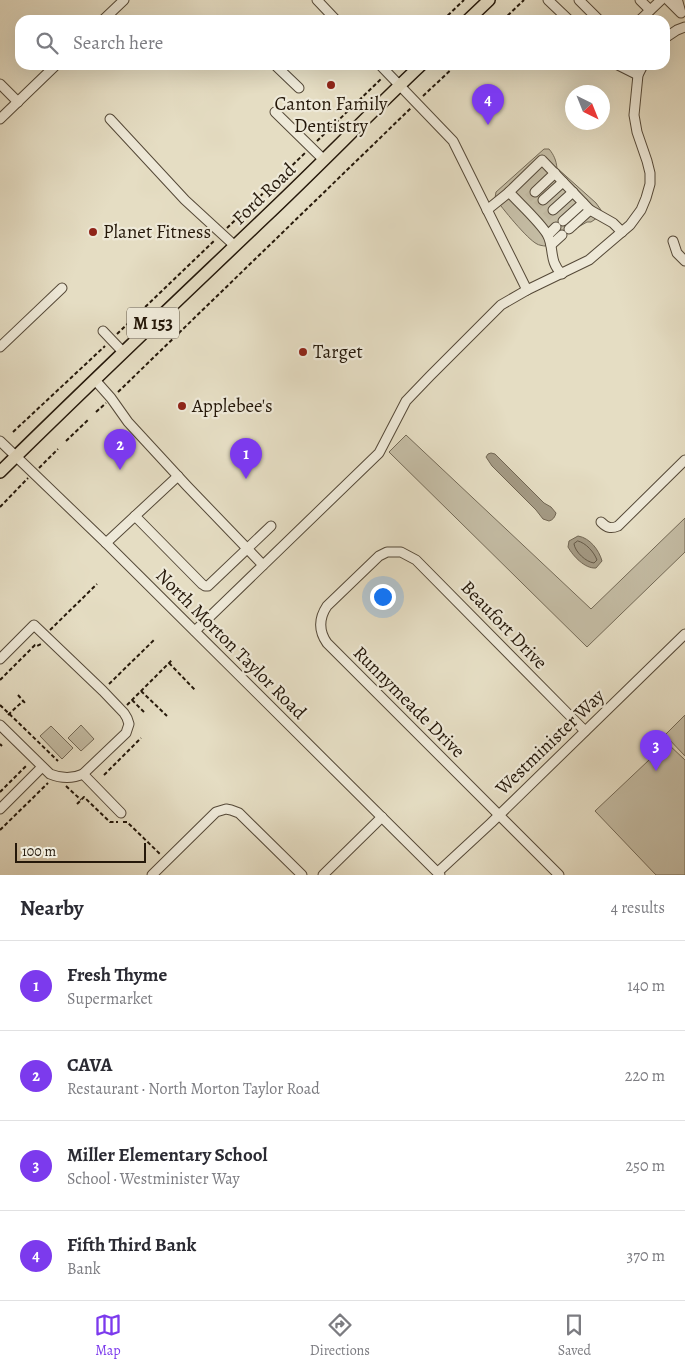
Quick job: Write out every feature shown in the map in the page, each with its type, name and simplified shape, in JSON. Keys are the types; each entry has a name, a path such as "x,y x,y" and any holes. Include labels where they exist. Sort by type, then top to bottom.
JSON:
{"main road":[{"path":"474,15 490,0"},
{"name":"Ford Road","path":"0,472 416,70"}],"street":[{"path":"108,15 124,0"},
{"path":"317,0 331,15"},
{"path":"548,0 563,15"},
{"path":"580,0 595,15"},
{"path":"640,0 650,10"},
{"path":"645,15 660,0"},
{"path":"668,0 681,13"},
{"path":"676,0 685,22"},
{"path":"670,35 685,27"},
{"path":"0,119 51,70"},
{"path":"280,70 299,88"},
{"path":"384,70 453,141 527,290"},
{"path":"628,70 638,75"},
{"path":"195,631 379,453 406,401 502,305 527,290 589,260 630,225 641,210 650,184 650,173 637,132 634,115 638,75 640,70"},
{"path":"0,84 18,102"},
{"path":"275,112 324,160"},
{"path":"110,119 186,200 235,246"},
{"path":"487,210 542,160 590,210 613,223 622,232"},
{"path":"521,205 555,173"},
{"path":"529,213 563,182"},
{"path":"509,192 529,213 542,221 552,245 552,261 556,269 562,274"},
{"path":"553,210 572,192"},
{"path":"563,221 582,202"},
{"path":"552,245 590,210"},
{"path":"548,235 556,228"},
{"path":"672,241 677,253 685,261"},
{"path":"0,347 62,288"},
{"path":"103,331 123,352"},
{"path":"95,380 128,422 264,565"},
{"name":"North Morton Taylor Road","path":"0,441 106,543 439,874"},
{"path":"601,522 606,527 618,526 685,460"},
{"path":"106,543 178,476"},
{"path":"135,516 205,586 211,584 271,526"},
{"name":"Beaufort Drive","path":"394,551 407,554 416,560 585,731"},
{"name":"Runnymeade Drive","path":"394,551 387,552 376,558 327,606 321,618 322,634 327,643 559,875"},
{"path":"0,659 34,625 124,713 129,724 128,730 83,774 76,777 57,777 50,774 0,725"},
{"name":"Westminister Way","path":"439,874 685,634"},
{"path":"0,809 42,767"},
{"path":"83,774 121,813"},
{"path":"152,875 216,812 226,809 236,811 243,816 302,875"},
{"path":"323,875 382,817"}],"path":[{"path":"448,15 464,0"},
{"path":"508,15 524,0"},
{"path":"116,394 451,70"},
{"path":"14,432 222,234 387,73"},
{"path":"96,412 107,403"},
{"path":"66,441 89,419"},
{"path":"50,630 97,584"},
{"path":"107,686 154,640"},
{"path":"0,680 35,645 37,646 45,641"},
{"path":"126,705 172,660"},
{"path":"169,663 195,690"},
{"path":"141,691 167,716"},
{"path":"9,715 24,702 18,695"},
{"path":"132,700 144,712"},
{"path":"0,705 58,761"},
{"path":"104,775 141,738"},
{"path":"0,792 29,763"},
{"path":"0,830 48,782"},
{"path":"66,786 81,800"},
{"path":"77,804 84,797 110,822 127,822 160,854"}],"shaded area":[{"path":"544,149 549,149 557,168 596,203 601,210 600,216 591,222 587,222 545,246 538,244 527,236 495,198 496,192"},
{"path":"406,435 591,609 685,518 685,552 587,647 389,452"},
{"path":"685,715 685,756 665,735"},
{"path":"81,725 94,739 81,751 68,738"},
{"path":"51,726 73,748 62,759 40,736"},
{"path":"667,743 685,760 685,875 656,875 595,811"}],"water":[{"path":"491,453 495,454 544,503 551,507 556,513 553,519 549,521 543,519 492,466 486,457"},
{"path":"578,536 590,542 599,553 602,561 596,568 584,564 576,558 568,547 569,541"}],"tunnel":[{"path":"528,198 535,192"},
{"path":"537,206 543,200"},
{"path":"546,217 553,210"}],"place":[{"name":"Canton Family Dentistry","path":"331,85"},
{"name":"Fifth Third Bank","path":"488,125"},
{"name":"Planet Fitness","path":"93,232"},
{"name":"Target","path":"303,352"},
{"name":"Applebee's","path":"182,406"},
{"name":"CAVA","path":"120,470"},
{"name":"Fresh Thyme","path":"246,479"},
{"name":"Miller Elementary School","path":"656,771"}]}
